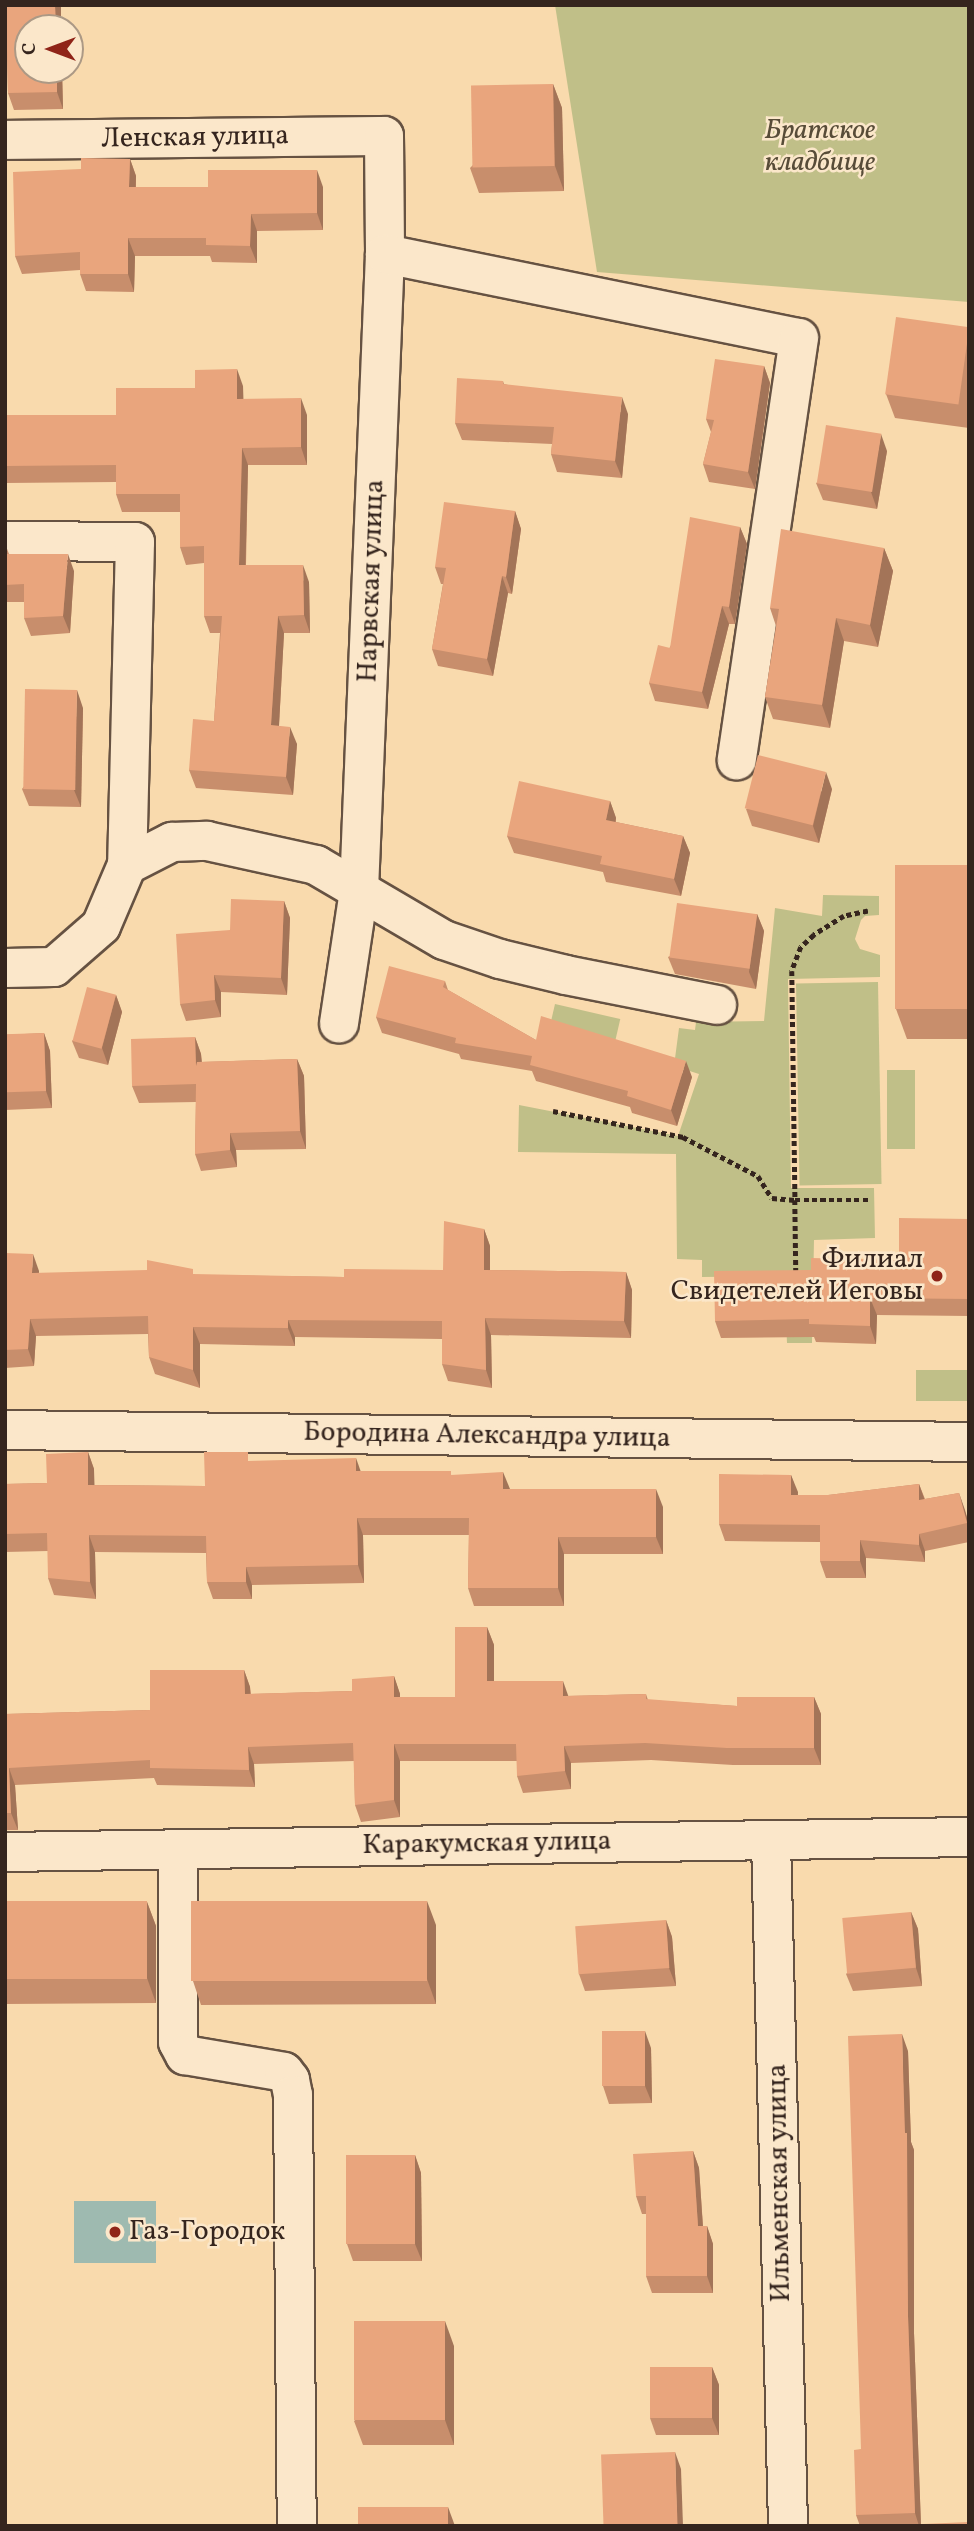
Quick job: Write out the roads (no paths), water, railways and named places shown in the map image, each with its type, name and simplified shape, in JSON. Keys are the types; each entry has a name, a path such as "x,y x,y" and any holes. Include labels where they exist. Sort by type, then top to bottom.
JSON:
{"street":[{"name":"Ленская улица","path":"5,140 384,136"},
{"name":"Нарвская улица","path":"339,1024 359,891 384,254 384,136"},
{"path":"384,254 799,338 737,760"},
{"path":"5,541 135,542 127,865 101,926 54,967 5,968"},
{"path":"127,865 172,842 207,841 316,865 444,940 499,959 717,1005"},
{"name":"Бородина Александра улица","path":"5,1430 969,1442"},
{"name":"Каракумская улица","path":"5,1852 969,1837"},
{"name":"Ильменская улица","path":"771,1840 788,2526"},
{"path":"178,1849 178,2042 181,2049 185,2056 284,2071 290,2080 293,2095 297,2526"}],"water":[{"name":"Газ-Городок","path":"74,2201 156,2201 156,2263 74,2263"}],"place":[{"name":"Филиал Свидетелей Иеговы","path":"937,1276"},
{"name":"Газ-Городок","path":"115,2232"}],"park label":[{"name":"Братское кладбище","path":"820,147"}]}
